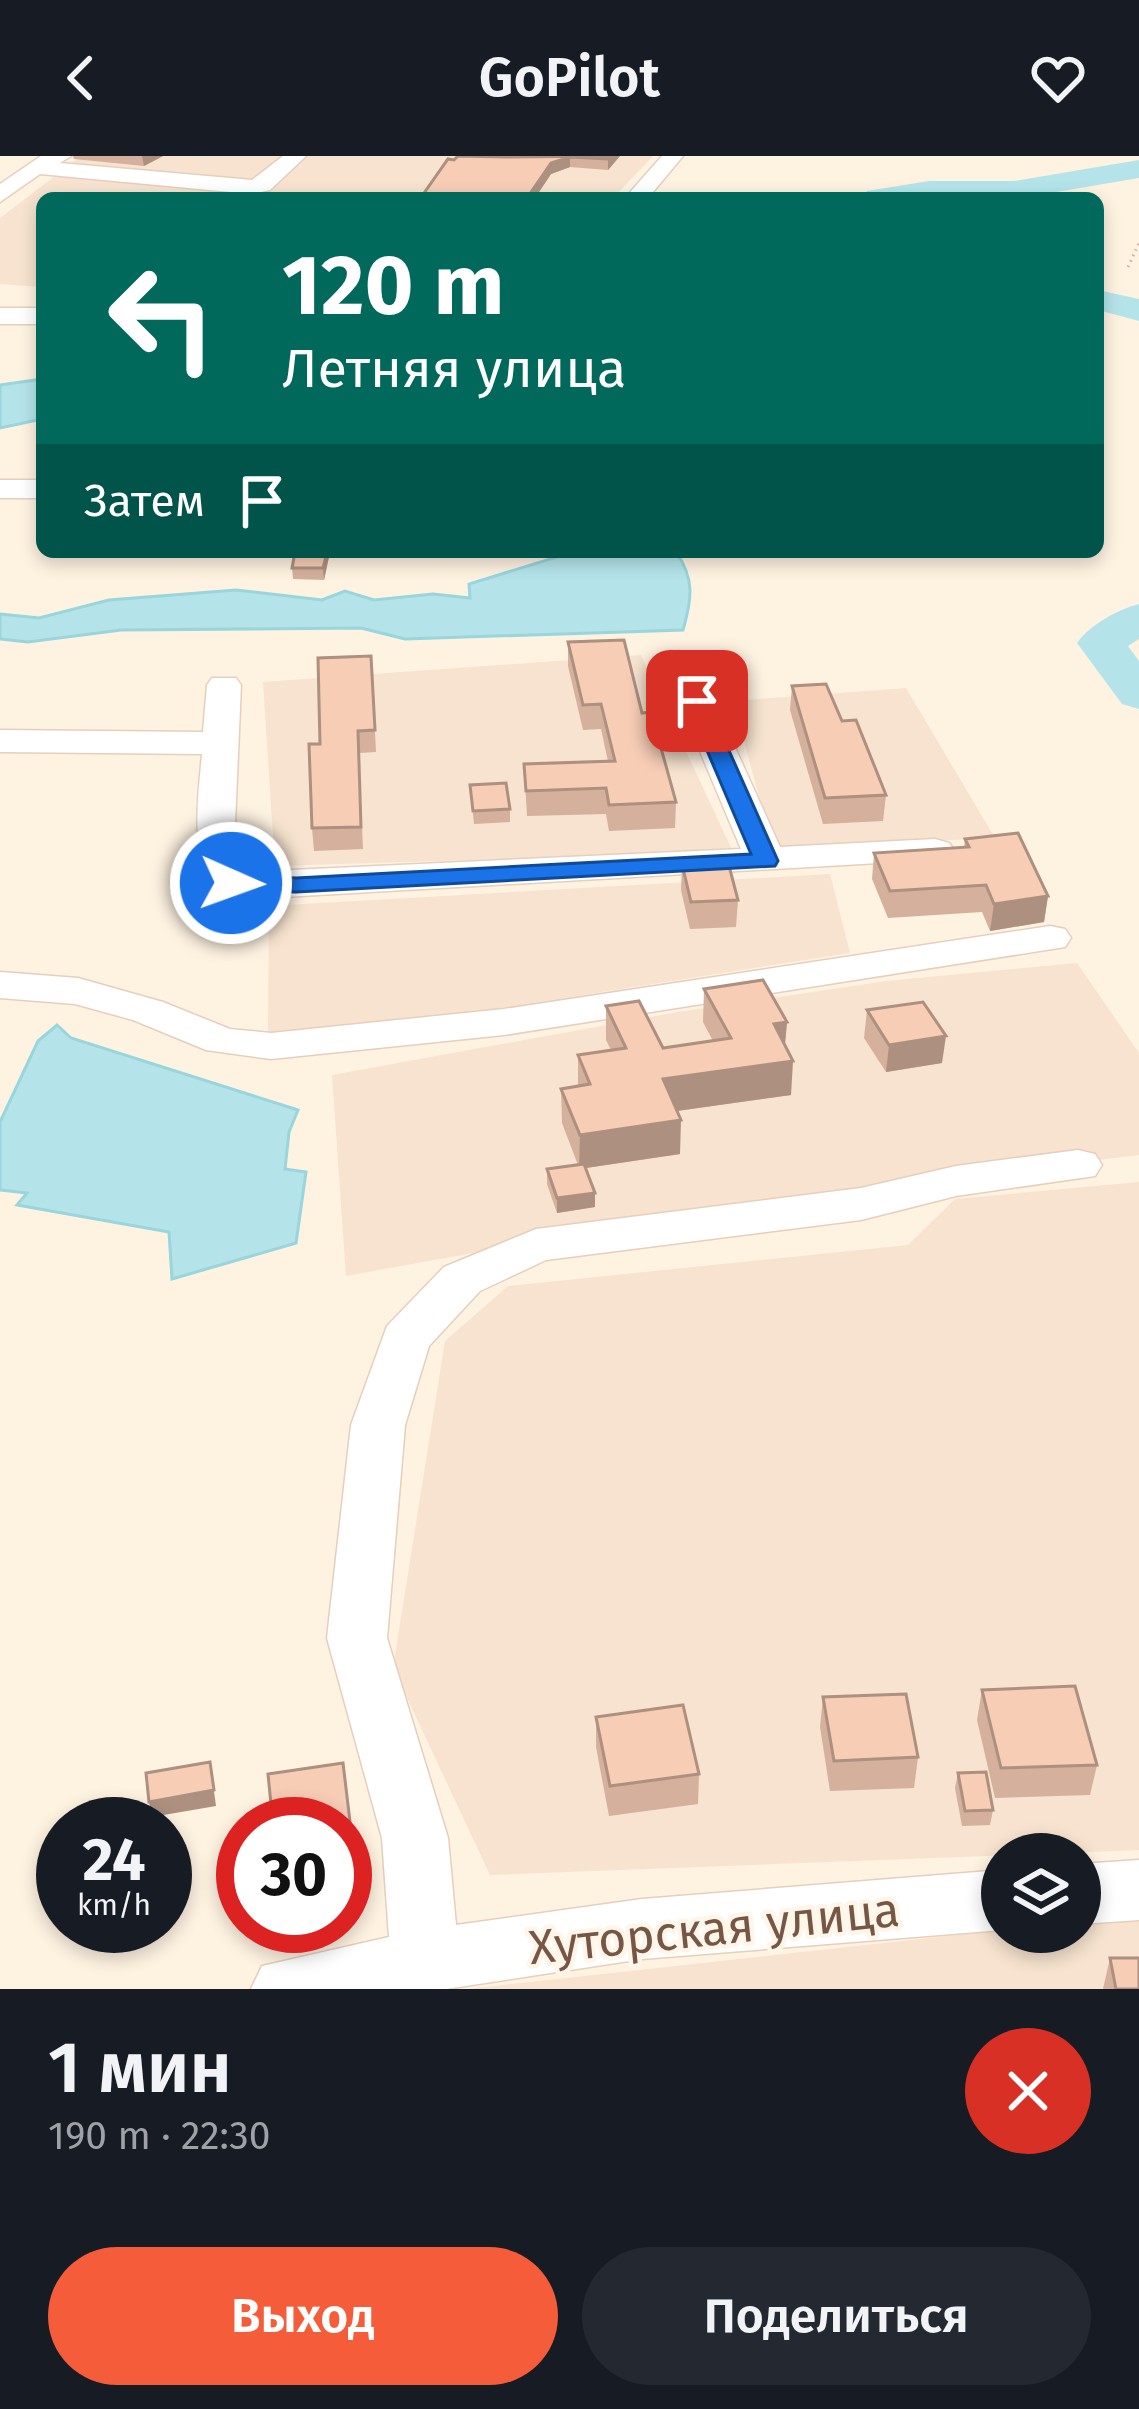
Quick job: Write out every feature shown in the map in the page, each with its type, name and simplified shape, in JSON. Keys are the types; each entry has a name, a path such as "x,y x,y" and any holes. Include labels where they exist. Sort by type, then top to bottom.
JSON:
{"street":[{"path":"0,158 252,187 262,185 296,156"},
{"path":"641,192 673,156"},
{"path":"0,195 48,162"},
{"path":"0,316 36,316"},
{"path":"0,489 36,489"},
{"path":"679,661 766,861"},
{"path":"224,685 216,824 220,856 231,883 266,886 975,849"},
{"path":"0,741 220,742"},
{"path":"0,985 78,991 148,1011 222,1041 271,1046 526,1019 1050,938"},
{"path":"424,1961 415,1838 357,1638 378,1425 405,1340 462,1279 536,1245 861,1204 956,1181 1078,1165"},
{"path":"1101,1893 1139,1890"},
{"name":"Хуторская улица","path":"286,1989 424,1961 642,1929 981,1902"}],"path":[{"path":"1128,267 1139,243"}],"shaded area":[{"path":"81,156 653,156 619,192 36,192 36,287 0,284 0,218"},
{"path":"641,655 733,852 275,866 263,682"},
{"path":"906,688 995,838 773,848 733,701"},
{"path":"830,874 850,953 494,1009 268,1033 269,906"},
{"path":"1077,963 1139,1053 1139,1155 747,1203 346,1276 332,1075 678,1012 887,981"},
{"path":"1139,1182 1139,1850 1101,1851 1101,1833 981,1833 981,1856 490,1875 393,1668 445,1341 508,1286 908,1245 955,1199"},
{"path":"1139,1915 1139,1989 467,1989 981,1932 981,1953 1101,1953 1101,1919"}],"water":[{"path":"36,380 36,420 0,428 0,385"},
{"path":"554,558 679,558 690,590 683,630 405,639 361,628 121,630 28,642 0,639 0,614 39,618 109,600 236,590 322,600 345,591 374,600 433,594 470,598 469,584"},
{"path":"57,1025 71,1038 298,1110 289,1132 285,1169 306,1172 296,1243 172,1279 169,1232 17,1205 27,1193 0,1190 0,1122 38,1041"}],"building":[{"path":"458,156 611,156 570,157 551,163 531,192 425,192 448,159"},
{"path":"294,558 326,558 323,568 292,568"},
{"path":"624,640 642,713 651,712 676,802 609,805 606,788 526,791 524,764 615,761 601,704 583,705 568,642"},
{"path":"371,656 375,730 358,731 361,827 312,828 309,744 320,744 318,658"},
{"path":"826,684 842,721 856,720 886,795 825,798 792,686"},
{"path":"506,783 510,809 473,811 470,785"},
{"path":"1018,833 1048,896 994,904 986,885 890,891 874,853 969,847 965,839"},
{"path":"728,862 738,900 691,902 682,864"},
{"path":"763,980 787,1022 774,1024 793,1061 663,1079 681,1120 580,1135 561,1089 590,1084 578,1055 626,1048 606,1006 639,1001 663,1048 731,1038 704,989"},
{"path":"923,1002 946,1036 889,1045 867,1010"},
{"path":"584,1164 595,1193 557,1198 547,1169"},
{"path":"1075,1686 1097,1765 1001,1768 982,1690"},
{"path":"906,1694 918,1757 834,1761 823,1697"},
{"path":"683,1705 699,1774 610,1786 596,1717"},
{"path":"210,1762 214,1790 148,1797 146,1773"},
{"path":"343,1763 347,1797 270,1797 268,1774"},
{"path":"986,1772 993,1810 965,1811 958,1773"},
{"path":"1110,1958 1139,1958 1139,1989 1116,1989"}],"waterway":[{"path":"916,192 1014,190 1139,169"},
{"path":"1104,301 1139,310"},
{"path":"1139,618 1101,643 1139,694"}],"route":[{"path":"231,883 296,885 766,861 697,701"}]}
